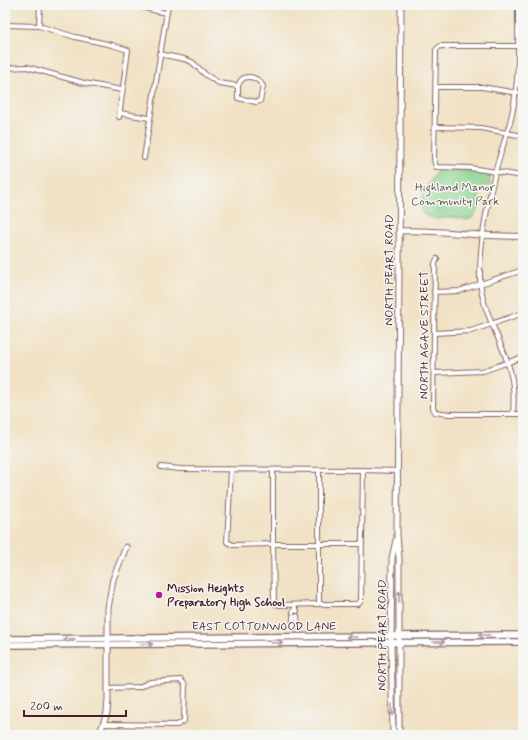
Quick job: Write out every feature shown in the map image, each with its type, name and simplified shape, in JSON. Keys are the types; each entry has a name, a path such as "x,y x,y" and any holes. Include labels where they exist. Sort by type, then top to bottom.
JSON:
{"main road":[{"name":"EAST COTTONWOOD LANE","path":"5,639 108,641 391,640 399,636 523,635"},
{"name":"EAST COTTONWOOD LANE","path":"5,645 295,637 391,640 400,643 523,642"}],"street":[{"path":"39,26 40,5"},
{"path":"135,5 166,13"},
{"path":"144,158 159,54 168,5"},
{"name":"NORTH PEART ROAD","path":"399,735 399,558 396,535 401,5"},
{"path":"518,5 521,46 516,93 508,134 496,172 480,252 481,285 491,325 511,373 514,394 514,414 523,414"},
{"path":"5,25 39,26 75,38 123,47 128,50 119,115 149,118"},
{"path":"521,46 440,46 436,50 434,159 436,168 470,168 523,176"},
{"path":"159,54 188,61 206,76 219,83 238,86"},
{"path":"5,68 27,68 122,90"},
{"path":"244,77 253,77 260,81 263,86 260,101 256,102 238,98 238,86 239,81 244,77"},
{"path":"436,87 482,87 523,94"},
{"path":"435,127 481,128 523,136"},
{"path":"399,231 426,230 484,235 523,236"},
{"name":"NORTH AGAVE STREET","path":"437,259 435,263 434,292 435,412 449,414 514,414"},
{"path":"434,292 460,291 523,270"},
{"path":"434,333 471,331 523,313"},
{"path":"434,373 483,371 523,357"},
{"path":"161,467 180,470 397,471"},
{"path":"231,470 227,542 233,545 362,544"},
{"path":"273,470 274,601 276,604 295,613 319,604 358,604 361,601 363,470"},
{"path":"319,470 319,604"},
{"name":"NORTH PEART ROAD","path":"393,735 391,640 392,558 396,535"},
{"path":"99,735 106,713 109,688 108,608 113,579 126,547"},
{"path":"295,613 293,627 295,628 295,637"},
{"path":"103,724 177,725 184,721 185,685 181,680 150,682 139,687 109,688"}],"green space":[{"name":"Highland Manor Community Park","path":"437,170 477,171 490,173 490,186 483,186 479,194 479,209 473,217 468,220 452,217 437,219 424,215 421,204 425,192"}],"place":[{"name":"Mission Heights Preparatory High School","path":"159,595"}]}
